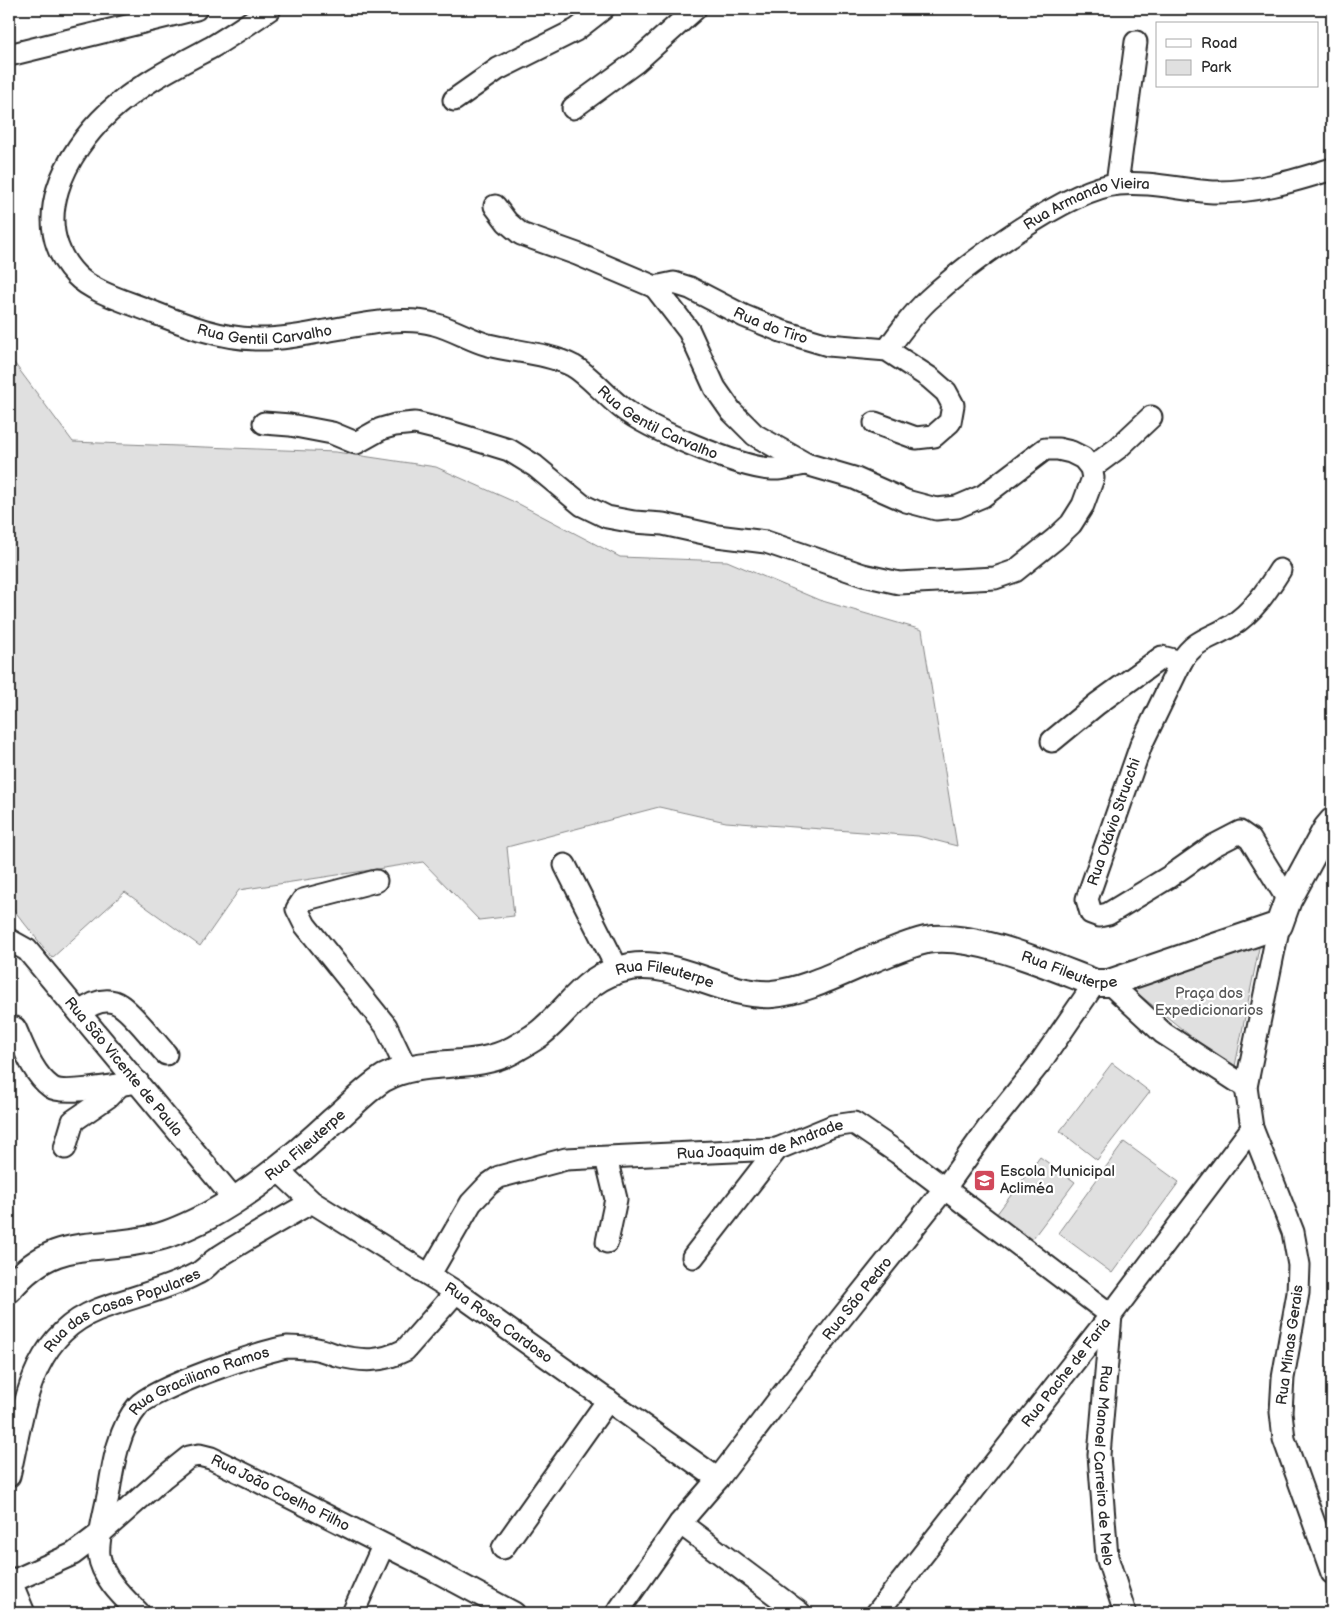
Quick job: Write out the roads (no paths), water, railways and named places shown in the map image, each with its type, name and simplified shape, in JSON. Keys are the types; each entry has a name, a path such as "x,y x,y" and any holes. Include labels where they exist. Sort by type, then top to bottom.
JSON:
{"main road":[{"path":"1279,925 1288,900 1326,828 1332,822"},
{"name":"Rua Fileuterpe","path":"9,1289 24,1271 39,1260 68,1248 121,1244 159,1237 210,1214 278,1170 376,1085 406,1068 480,1062 510,1052 539,1034 590,983 618,970 644,966 680,973 750,993 773,994 803,986 907,946 927,940 947,939 975,943 1011,953 1102,983 1279,925"}],"street":[{"path":"9,55 196,9"},
{"name":"Rua Gentil Carvalho","path":"270,9 213,46 158,74 109,112 85,140 55,192 53,216 57,247 77,276 101,291 224,337 258,340 301,337 360,326 406,321 433,324 486,344 574,366 623,409 656,429 741,462 772,469 806,464"},
{"path":"454,100 498,68 576,30 603,9"},
{"path":"573,108 636,62 695,9"},
{"path":"1117,184 1136,42"},
{"name":"Rua Armando Vieira","path":"887,350 905,324 929,300 1015,233 1066,202 1117,184 1139,184 1214,192 1284,184 1332,169"},
{"name":"Rua do Tiro","path":"495,206 507,222 521,234 576,254 655,287 674,283 690,288 751,319 781,331 828,345 887,350 930,378 946,392 953,405 950,422 934,436 916,438 875,423"},
{"path":"264,423 290,425 332,433 356,443 381,429 395,425 415,422 423,424 509,450 535,466 582,505 607,517 663,524 717,536 766,542 863,575 899,583 995,578 1015,571 1071,524 1083,505 1093,478 1091,468 1083,458 1071,452 1045,449 983,496 957,507 936,509 906,501 854,478 806,464 755,435 731,411 715,388 689,331 655,287"},
{"path":"1091,468 1118,448 1151,417"},
{"name":"Rua Otávio Strucchi","path":"1280,570 1261,600 1247,613 1230,626 1204,638 1188,650 1180,662 1140,745 1087,899 1091,914 1099,916 1108,914 1169,877 1213,846 1240,832 1250,839 1288,900"},
{"path":"1052,740 1097,704 1162,658 1180,662"},
{"path":"565,865 618,970"},
{"path":"376,881 303,900 297,910 310,931 386,1026 406,1068"},
{"name":"Rua Minas Gerais","path":"1279,925 1246,1087 1252,1128 1293,1232 1299,1265 1298,1294 1283,1378 1281,1412 1284,1440 1332,1573"},
{"name":"Rua São Vicente de Paula","path":"9,940 26,950 80,1012 129,1083 234,1199"},
{"path":"1102,983 1163,1033 1246,1087"},
{"name":"Rua São Pedro","path":"617,1613 680,1523 718,1479 1102,983"},
{"path":"80,1012 89,1006 104,1001 120,1004 166,1054"},
{"path":"15,1028 29,1059 43,1080 52,1089 66,1090 129,1083"},
{"path":"65,1148 74,1120 129,1083"},
{"name":"Rua Joaquim de Andrade","path":"430,1274 471,1203 489,1184 499,1178 566,1159 778,1149 833,1126 854,1123 945,1188 1111,1316"},
{"name":"Rua Pache de Faria","path":"877,1613 1111,1316 1252,1128"},
{"path":"693,1257 778,1149"},
{"path":"606,1158 616,1199 607,1242"},
{"name":"Rua Rosa Cardoso","path":"278,1170 312,1202 430,1274 718,1479"},
{"name":"Rua das Casas Populares","path":"9,1476 33,1378 48,1346 62,1331 75,1321 95,1311 198,1274 215,1259 312,1202"},
{"name":"Rua Graciliano Ramos","path":"139,1613 112,1584 105,1572 99,1554 113,1469 127,1424 137,1406 149,1396 230,1364 288,1347 313,1348 345,1357 379,1361 405,1350 456,1292"},
{"name":"Rua Manoel Carreiro de Melo","path":"1111,1316 1099,1455 1108,1557 1125,1613"},
{"path":"503,1548 608,1400"},
{"name":"Rua João Coelho Filho","path":"10,1580 73,1554 102,1532 189,1457 198,1455 211,1458 432,1569 514,1613"},
{"path":"680,1523 800,1613"},
{"path":"353,1613 383,1546"},
{"path":"10,1580 24,1613"}],"place":[{"name":"Escola Municipal Acliméa","path":"984,1180"}],"park label":[{"name":"Praça dos Expedicionarios","path":"1209,1002"}]}
